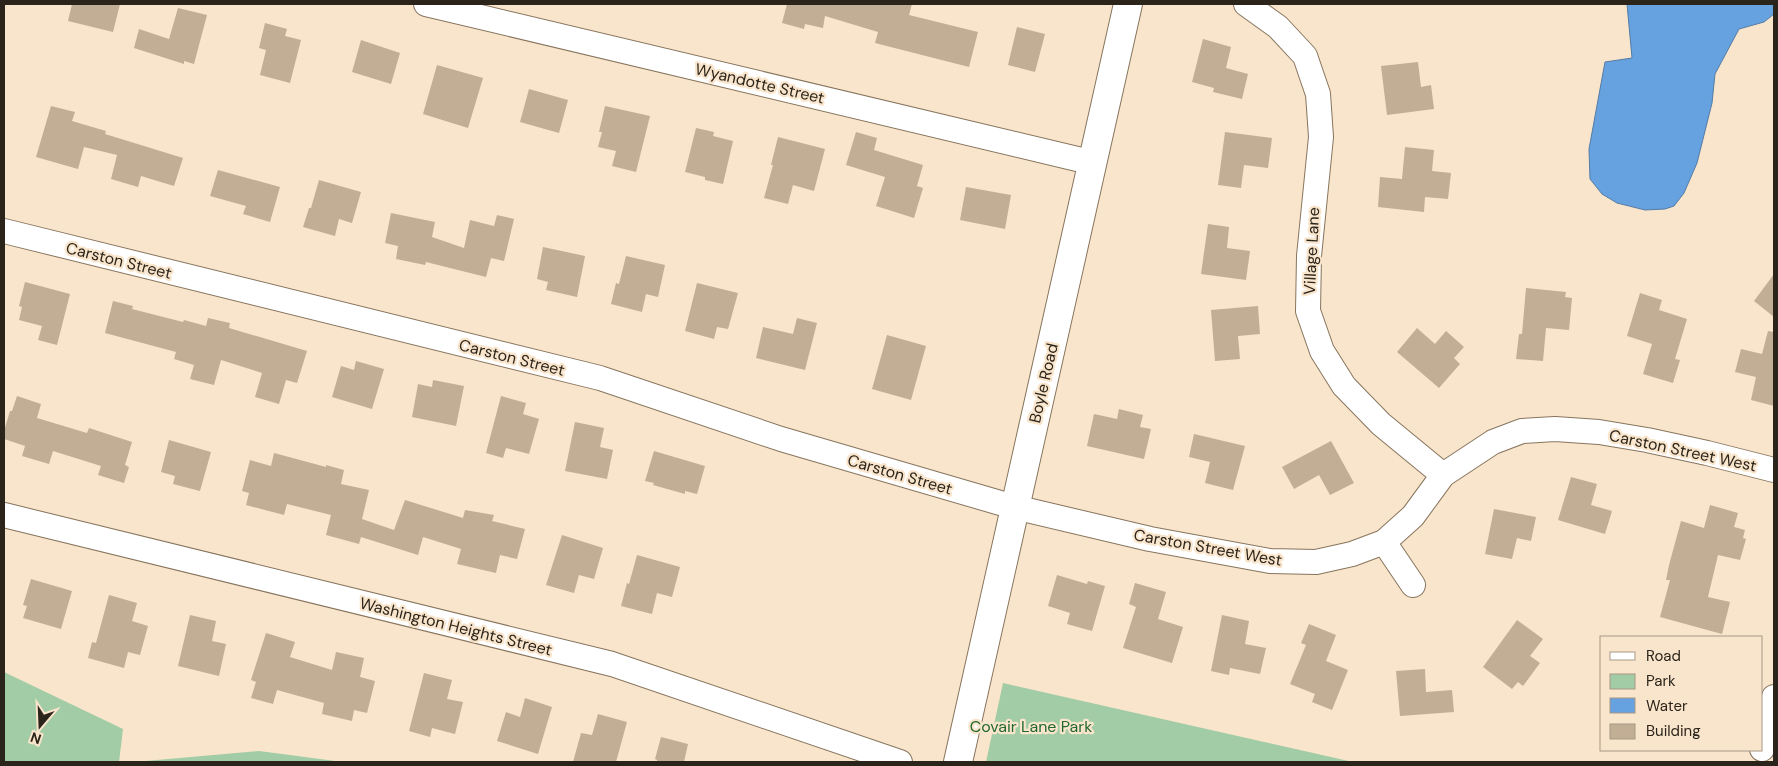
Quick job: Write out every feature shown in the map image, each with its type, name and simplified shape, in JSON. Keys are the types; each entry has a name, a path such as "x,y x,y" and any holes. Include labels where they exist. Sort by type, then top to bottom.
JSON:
{"street":[{"name":"Wyandotte Street","path":"426,4 1094,163"},
{"name":"Boyle Road","path":"958,762 1014,507 1094,163 1128,4"},
{"name":"Village Lane","path":"1246,4 1278,27 1305,56 1318,94 1321,137 1309,256 1308,311 1322,351 1344,386 1381,424 1443,474"},
{"name":"Carston Street","path":"4,231 600,378 781,438 1014,507"},
{"name":"Carston Street West","path":"1014,507 1150,539 1270,561 1316,562 1352,554 1384,542 1413,516 1443,474 1493,442 1522,431 1555,429 1599,432 1707,452 1774,470"},
{"name":"Washington Heights Street","path":"4,515 612,664 900,762"},
{"path":"1384,542 1413,585"},
{"path":"1763,746 1774,697"}],"green space":[{"path":"4,672 123,729 119,762 4,762"},
{"name":"Covair Lane Park","path":"1003,683 1353,762 986,762"},
{"path":"259,751 343,762 134,762"}],"water":[{"path":"1627,4 1774,4 1774,14 1764,22 1739,29 1715,74 1712,103 1697,163 1684,193 1674,206 1665,209 1645,210 1617,203 1602,194 1590,179 1589,149 1605,62 1632,58"}],"building":[{"path":"72,4 120,4 113,32 68,21"},
{"path":"787,4 912,4 909,15 978,32 969,67 875,43 878,32 825,16 823,28 805,24 804,29 782,23"},
{"path":"178,8 207,15 194,64 184,61 184,64 134,48 139,29 169,39"},
{"path":"265,23 287,29 285,36 301,40 290,83 260,75 266,50 259,48"},
{"path":"1017,27 1045,34 1035,72 1008,65"},
{"path":"1203,39 1231,47 1226,68 1248,74 1242,99 1213,92 1214,88 1192,82"},
{"path":"361,40 400,53 391,84 352,72"},
{"path":"1418,62 1421,87 1431,85 1434,109 1387,115 1381,66"},
{"path":"437,65 483,78 468,128 423,114"},
{"path":"529,89 568,100 559,133 520,122"},
{"path":"51,106 75,112 72,121 106,131 105,134 183,158 174,186 141,176 138,187 111,179 117,155 84,147 78,169 36,157"},
{"path":"605,106 650,116 636,172 612,166 616,151 598,147 602,132 599,132"},
{"path":"696,128 714,132 713,136 733,141 723,184 705,180 705,177 685,172"},
{"path":"856,132 877,138 874,150 923,165 917,186 923,188 914,218 876,206 885,177 846,165"},
{"path":"1225,132 1272,138 1268,168 1244,165 1241,188 1218,185"},
{"path":"778,137 825,149 814,191 793,185 788,204 764,198"},
{"path":"1405,147 1434,150 1432,171 1451,173 1448,199 1425,197 1424,212 1378,207 1380,177 1402,179"},
{"path":"218,170 280,187 270,222 243,214 246,206 210,196"},
{"path":"319,180 361,192 352,223 339,219 335,236 303,227"},
{"path":"966,187 1011,195 1005,229 960,220"},
{"path":"391,213 435,222 432,237 464,248 470,220 494,226 497,215 514,219 504,261 491,258 486,277 426,262 425,265 396,259 398,246 385,243"},
{"path":"1208,224 1229,227 1227,248 1250,251 1246,280 1201,274"},
{"path":"543,247 585,256 577,297 546,290 548,282 537,279"},
{"path":"626,256 665,265 658,297 646,294 642,312 611,304 616,283 619,284"},
{"path":"1774,274 1774,317 1754,301"},
{"path":"25,282 70,294 57,345 38,340 42,326 19,320 22,307 19,306"},
{"path":"697,283 738,293 728,329 717,327 714,339 685,331"},
{"path":"1526,288 1566,292 1565,297 1572,298 1569,330 1546,328 1543,361 1516,359 1519,334 1522,334"},
{"path":"1640,293 1662,300 1659,310 1687,319 1675,359 1680,360 1673,383 1643,374 1652,344 1627,336"},
{"path":"113,301 133,306 132,309 183,322 184,320 206,326 208,318 230,323 229,328 307,351 297,383 286,380 279,404 255,397 262,373 221,360 214,385 190,379 194,365 174,359 176,352 105,333"},
{"path":"1258,306 1260,334 1238,336 1240,359 1215,361 1211,310"},
{"path":"797,318 817,323 805,370 756,358 763,327 793,334"},
{"path":"1417,328 1435,344 1446,331 1464,347 1454,358 1460,364 1439,388 1397,352"},
{"path":"1768,331 1774,332 1774,406 1751,400 1756,377 1735,372 1741,349 1762,354"},
{"path":"887,335 926,346 911,400 872,389"},
{"path":"356,361 384,369 372,409 332,397 341,366 354,370"},
{"path":"433,380 464,386 456,426 412,417 418,384 432,387"},
{"path":"17,396 41,404 37,418 87,433 89,428 132,442 125,465 129,467 124,483 98,475 101,466 53,451 49,464 22,456 25,446 4,439 4,431 10,411 12,411"},
{"path":"501,396 526,403 523,414 539,419 529,454 506,448 503,458 486,453"},
{"path":"1119,409 1143,415 1140,427 1151,429 1144,459 1087,446 1094,414 1117,419"},
{"path":"575,422 604,428 600,447 613,450 607,479 565,471"},
{"path":"1194,434 1245,446 1233,490 1205,483 1210,462 1189,457"},
{"path":"169,440 211,452 200,491 173,484 175,476 161,472"},
{"path":"1331,441 1354,483 1330,495 1319,475 1294,489 1282,467"},
{"path":"654,451 705,466 697,494 685,491 685,494 645,481"},
{"path":"274,453 344,470 341,484 369,490 362,519 394,530 405,500 463,518 465,510 494,515 492,521 525,529 517,559 500,555 496,573 457,564 461,549 423,537 418,555 361,537 359,544 326,535 331,515 287,504 284,515 246,505 249,493 242,491 250,460 271,466"},
{"path":"1571,477 1597,484 1591,505 1612,511 1605,534 1558,520"},
{"path":"1710,505 1738,513 1734,527 1745,530 1743,538 1746,539 1740,560 1718,555 1708,597 1730,602 1722,634 1660,617 1670,580 1666,580 1669,565 1681,521 1704,528"},
{"path":"1494,509 1536,517 1531,541 1517,538 1512,559 1485,554"},
{"path":"562,535 603,548 594,579 579,575 574,593 546,585"},
{"path":"637,555 680,567 672,597 657,593 652,614 621,606"},
{"path":"1057,575 1087,584 1088,581 1105,586 1092,631 1067,624 1070,613 1048,606"},
{"path":"31,579 72,591 61,629 23,618 27,606 23,605"},
{"path":"1135,583 1166,592 1158,619 1183,627 1172,663 1123,648 1136,607 1129,604"},
{"path":"109,595 137,603 132,621 148,626 140,655 128,652 124,668 88,658 92,642 96,643"},
{"path":"190,615 216,621 212,641 226,644 219,676 178,666"},
{"path":"1222,615 1249,621 1245,644 1266,648 1260,674 1230,668 1229,675 1211,671"},
{"path":"1517,620 1543,639 1530,656 1540,663 1523,686 1518,682 1512,689 1483,667"},
{"path":"1309,624 1336,635 1326,661 1348,670 1332,710 1312,702 1315,694 1290,684 1306,645 1301,643"},
{"path":"266,633 295,642 290,657 332,670 336,652 364,658 360,677 375,681 367,713 354,710 352,721 322,714 324,703 277,690 273,704 251,698 256,682 251,680"},
{"path":"1425,669 1426,692 1452,690 1454,712 1400,716 1396,671"},
{"path":"424,673 452,680 447,699 463,702 455,734 432,728 430,737 409,731"},
{"path":"525,698 552,707 538,754 497,741 506,712 520,717"},
{"path":"598,714 627,722 616,762 573,762 581,733 592,735"},
{"path":"661,737 688,744 684,762 657,762 655,759"}]}
